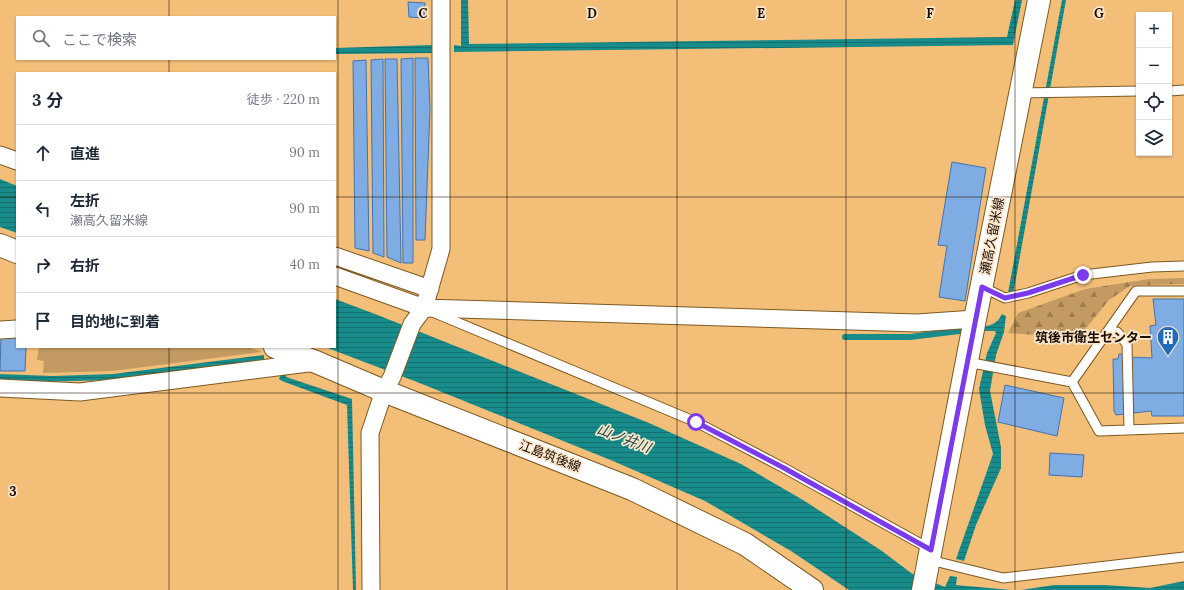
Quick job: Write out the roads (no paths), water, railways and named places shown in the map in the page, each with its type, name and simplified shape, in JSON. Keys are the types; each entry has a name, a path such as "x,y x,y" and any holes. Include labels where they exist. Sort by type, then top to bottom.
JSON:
{"main road":[{"name":"瀬高久留米線","path":"924,590 933,558 975,319 1028,93 1039,0"},
{"path":"0,245 16,252"},
{"name":"江島筑後線","path":"278,348 316,362 388,384 632,489 745,544 812,590"}],"street":[{"path":"371,590 370,433 412,324 424,308 442,249 440,0"},
{"path":"0,155 16,161"},
{"path":"336,256 430,289"},
{"path":"336,276 424,308 917,323 975,319"},
{"path":"0,330 16,329"},
{"path":"0,388 80,392 316,362"}],"lane":[{"path":"1172,91 1184,90"},
{"path":"1028,93 1136,91"},
{"path":"982,287 1005,298 1028,293 1083,275 1152,267 1184,266"},
{"path":"1072,382 1136,291 1184,291"},
{"path":"424,308 696,422 784,468 933,558 1003,578 1184,557"},
{"path":"1106,333 1118,332 1127,344 1129,430"},
{"path":"967,362 1072,382"},
{"path":"1072,382 1098,431 1184,428"}],"water":[{"path":"461,0 468,0 469,44 1007,37 1015,0 1022,0 1013,45 454,52 454,45 461,46"},
{"path":"1062,0 1066,0 1013,295 1008,293"},
{"path":"432,45 433,53 336,54 336,48"},
{"path":"0,179 16,186 16,233 0,227"},
{"name":"山ノ井川","path":"336,299 649,423 741,464 803,500 882,551 911,573 945,587 950,576 957,577 956,585 1011,590 849,590 791,551 705,501 613,461 417,382 328,348 336,348"},
{"path":"1002,314 1006,316 1004,332 996,355 990,391 1001,447 1001,468 976,525 964,561 956,559 993,454 985,425 979,389 987,353 996,333 995,331 959,331 993,324"},
{"path":"264,355 264,360 114,380 32,382 0,380 0,374 52,376 113,374"},
{"path":"287,373 286,377 352,399 356,590 353,590 347,405 279,379 281,374"},
{"path":"1184,581 1184,590 1021,590 1054,585 1105,585 1150,588"}],"waterway":[{"path":"845,337 910,337 959,331"}],"place":[{"name":"筑後市衛生センター","path":"1168,356"}]}
